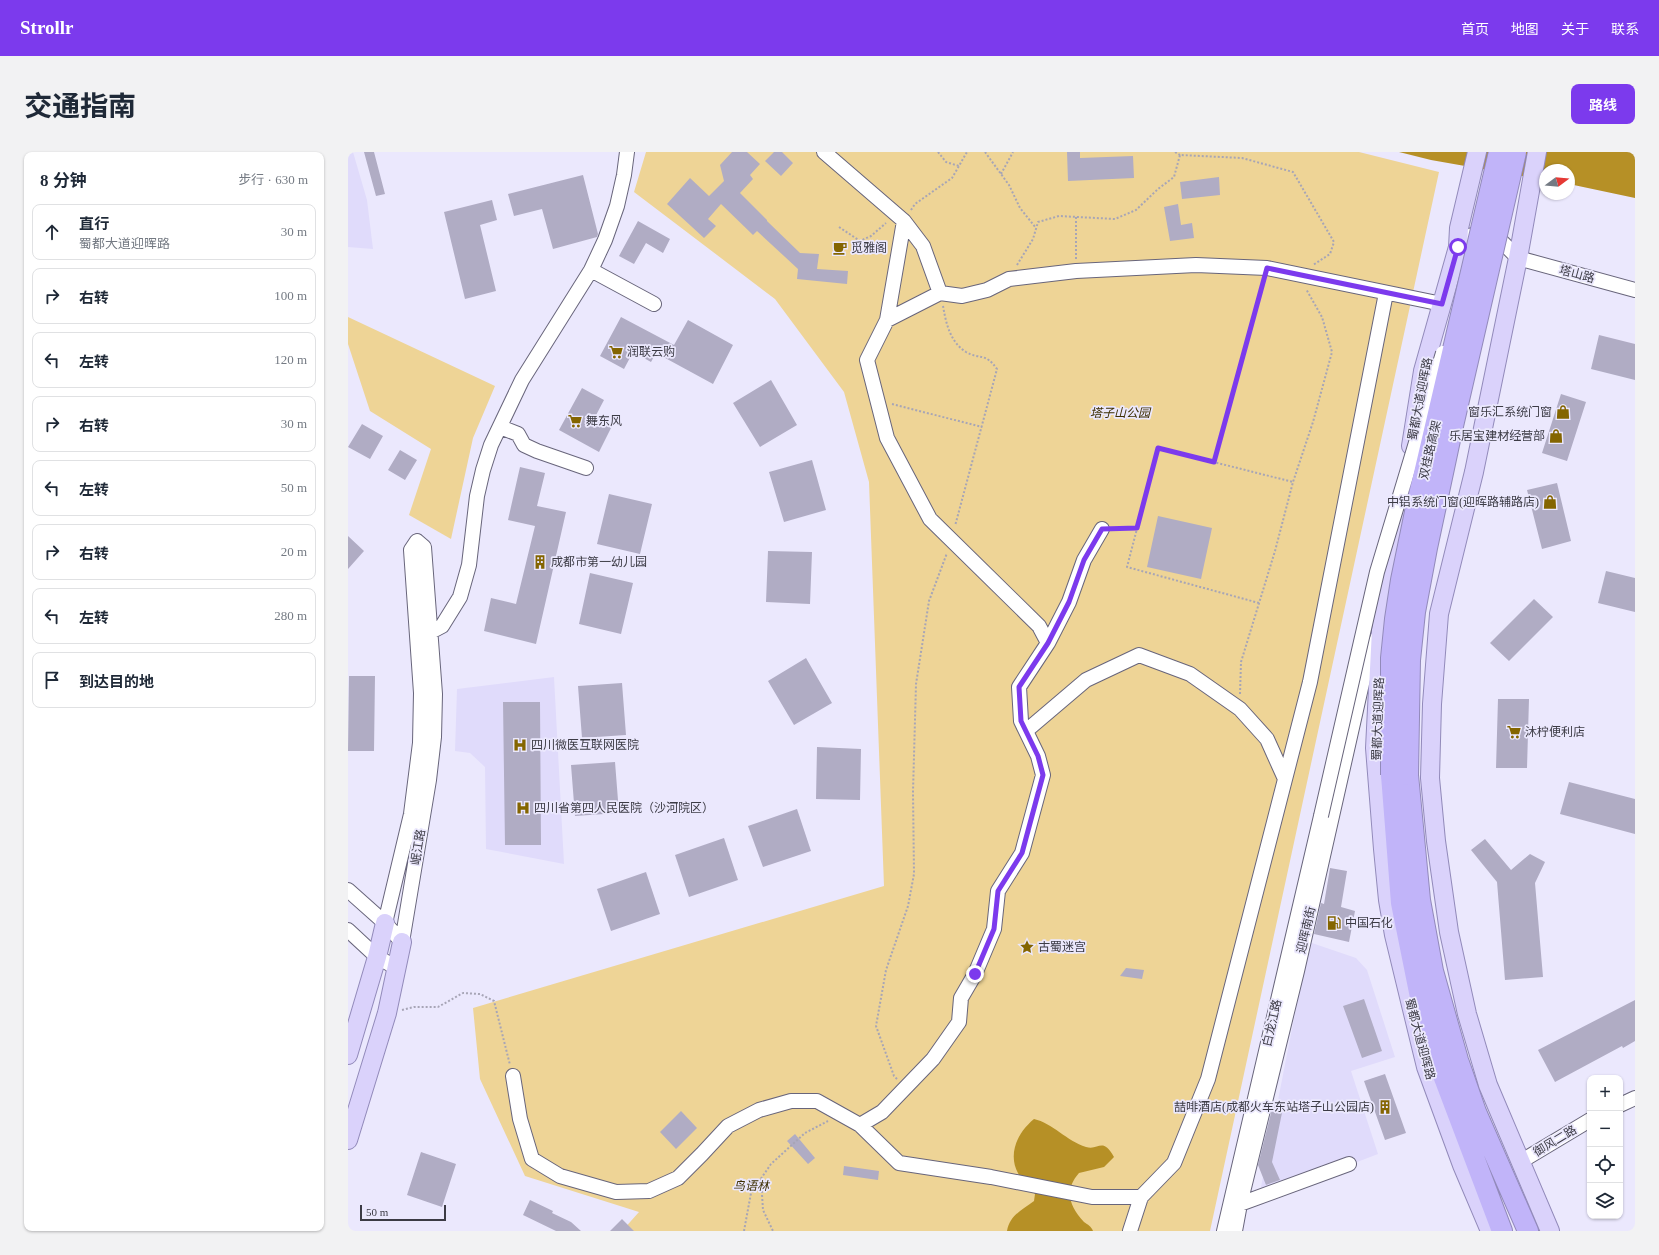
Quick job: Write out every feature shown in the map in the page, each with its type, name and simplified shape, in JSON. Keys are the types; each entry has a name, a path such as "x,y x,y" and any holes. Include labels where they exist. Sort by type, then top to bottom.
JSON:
{"highway":[{"name":"双桂路高架","path":"1399,775 1391,658 1397,604 1467,250 1499,152"},
{"name":"双桂路高架","path":"1399,775 1415,612 1427,548 1516,152"},
{"name":"蜀都大道迎晖路","path":"1399,775 1402,910 1421,1002 1441,1070 1502,1231"},
{"path":"1399,775 1433,971 1458,1060 1476,1112 1527,1228"}],"main road":[{"name":"蜀都大道迎晖路","path":"1477,152 1459,228 1467,250 1442,304 1423,371 1381,630 1375,748 1382,849 1388,900 1404,976 1426,1067 1462,1165 1491,1231"},
{"path":"1527,1228 1467,1014 1449,932 1436,841 1430,778 1432,704 1439,614 1474,472 1518,258 1537,152"},
{"path":"1402,910 1404,976"},
{"name":"岷江路","path":"348,1054 377,957 385,923"},
{"name":"岷江路","path":"348,1140 387,1014 402,942"},
{"path":"1488,1085 1550,1231"}],"street":[{"path":"418,639 442,626 460,596 468,575 478,490 489,451 522,380 591,270 605,240 624,175 627,152"},
{"path":"824,152 900,218 922,246 940,294"},
{"path":"1512,152 1499,211 1502,237 1518,258"},
{"path":"900,218 887,320 867,360 887,438 930,520 1039,626 1048,643"},
{"path":"1467,250 1464,238 1475,234 1486,234 1492,235 1500,240 1518,258"},
{"name":"白龙江路","path":"1224,1231 1377,572 1442,356 1467,250"},
{"name":"塔山路","path":"1518,258 1635,290"},
{"path":"887,320 940,294 962,296 987,290 1009,278 1076,271 1196,265 1267,268 1442,304"},
{"path":"591,270 654,304"},
{"path":"1130,1231 1141,1197 1174,1163 1208,1079 1310,682 1386,293"},
{"path":"500,427 518,434 524,445 586,468"},
{"path":"860,1125 882,1112 933,1059 959,1022 961,998 975,974 994,929 998,891 1022,853 1043,775 1038,756 1021,721 1019,687 1048,643 1069,602 1084,560 1102,529"},
{"name":"岷江路","path":"385,923 411,814 420,743 421,693 418,639 418,548 430,632 435,694 434,736 429,780 402,942"},
{"name":"迎晖南街","path":"1236,1231 1240,1204 1297,971 1368,658 1381,630"},
{"path":"1026,731 1086,680 1139,655 1190,674 1240,709 1267,739 1285,779"},
{"path":"348,890 385,923 402,942"},
{"path":"348,930 377,957 397,968"},
{"path":"513,1076 520,1119 532,1159 560,1176 616,1192 648,1192 678,1178 728,1126 759,1110 791,1101 817,1101 860,1125 899,1163 991,1177 1092,1197 1141,1197"},
{"path":"1623,1104 1635,1098"},
{"name":"御风二路","path":"1520,1162 1587,1122"},
{"path":"1240,1204 1350,1164"}],"path":[{"path":"938,152 946,162 959,166"},
{"path":"839,227 860,241 871,236 900,218 914,204 952,178 967,152"},
{"path":"985,152 1009,185 1020,208 1036,228"},
{"path":"1001,174 1013,152"},
{"path":"1175,152 1180,155 1242,158 1293,172 1334,242 1330,254 1298,275 1322,317 1332,352 1313,422 1293,482 1275,551 1241,662 1240,709"},
{"path":"1009,278 1033,239 1038,222 1058,216 1115,219 1136,210 1158,189 1174,177 1180,155"},
{"path":"1076,217 1076,271"},
{"path":"1214,462 1267,268"},
{"path":"907,1085 894,1076 876,1026 886,970 908,906 914,874 912,792 916,684 929,601 951,540 997,369 991,360 966,352 952,339 944,314 940,294"},
{"path":"878,401 982,427"},
{"path":"1259,603 1127,568 1158,448 1293,482"},
{"path":"1102,529 1137,528"},
{"path":"387,1014 414,1007 438,1007 463,993 480,994 494,1001 513,1076"},
{"path":"744,1231 751,1193 771,1164 805,1133 842,1114"},
{"path":"761,1178 763,1210 773,1231"}],"shaded area":[{"path":"348,152 353,152 367,200 373,249 348,247"},
{"path":"1399,152 1635,152 1635,198 1575,185 1575,164 1539,164 1539,179 1431,160"},
{"name":"四川省第四人民医院（沙河院区）","path":"554,677 564,864 486,849 485,767 470,753 455,751 457,689"},
{"path":"1309,942 1356,958 1367,970 1395,1057 1351,1071 1378,1154 1269,1196 1261,1187"},
{"path":"1034,1119 1047,1124 1072,1141 1086,1147 1106,1147 1114,1157 1104,1167 1079,1173 1071,1186 1070,1198 1072,1204 1079,1216 1093,1231 1007,1231 1014,1217 1034,1201 1035,1194 1019,1175 1014,1160 1014,1152 1023,1131"}],"green space":[{"name":"塔子山公园","path":"646,152 1359,152 1439,172 1210,1231 622,1231 639,1212 525,1176 480,1079 473,1008 884,886 869,482 844,392 775,299 634,192"},
{"path":"348,317 495,386 473,438 451,539 409,515 431,449 370,411 348,344"}],"building":[{"path":"364,152 374,152 385,194 376,196"},
{"path":"732,152 747,152 760,164 750,175 753,179 740,193 800,253 819,254 817,269 848,271 847,284 797,279 798,269 757,231 753,235 721,204 708,219 716,226 704,238 667,204 690,178 709,196 724,181 720,165"},
{"path":"774,152 782,152 793,163 781,176 765,161"},
{"path":"1067,152 1080,152 1080,158 1133,156 1134,178 1068,181"},
{"path":"583,175 598,234 597,237 553,249 542,209 514,216 508,194"},
{"path":"1219,177 1220,195 1182,199 1180,182"},
{"path":"492,200 497,220 480,225 496,291 465,299 444,212"},
{"path":"1178,204 1181,225 1192,223 1194,238 1170,241 1164,207"},
{"path":"638,221 670,239 663,253 646,243 634,264 619,256"},
{"path":"621,317 674,345 688,320 733,345 713,384 656,353 651,362 633,352 624,369 600,356"},
{"path":"1599,335 1635,344 1635,380 1591,369"},
{"path":"771,380 797,425 760,447 733,403"},
{"path":"582,388 604,400 594,419 611,428 599,452 559,430"},
{"path":"1561,394 1586,402 1567,461 1542,453"},
{"path":"362,424 383,436 370,459 348,447"},
{"path":"400,450 417,460 405,480 388,470"},
{"path":"812,460 826,510 784,522 769,472"},
{"name":"成都市第一幼儿园","path":"520,467 545,473 537,506 566,512 536,644 484,631 491,598 516,604 535,526 508,520"},
{"path":"1557,483 1571,541 1542,549 1527,490"},
{"path":"609,494 652,504 640,554 597,544"},
{"path":"1158,516 1212,528 1201,579 1147,567"},
{"path":"348,536 364,551 348,569"},
{"path":"768,551 812,552 810,604 766,602"},
{"path":"1606,571 1635,578 1635,612 1598,603"},
{"path":"590,573 633,583 621,634 579,624"},
{"path":"1534,599 1553,617 1509,661 1490,643"},
{"path":"806,658 832,703 794,725 768,681"},
{"path":"349,676 375,676 374,751 348,751"},
{"path":"622,683 626,735 582,738 578,686"},
{"path":"1498,699 1529,699 1527,768 1496,768"},
{"path":"503,702 540,702 541,845 505,845"},
{"path":"817,747 861,749 860,800 816,799"},
{"path":"615,762 619,813 575,816 571,765"},
{"path":"1569,782 1635,799 1635,834 1560,814"},
{"path":"797,809 811,851 763,867 748,826"},
{"path":"724,838 738,880 689,897 675,855"},
{"path":"1485,839 1511,870 1530,854 1545,862 1535,883 1543,977 1505,980 1497,882 1471,850"},
{"name":"中国石化","path":"1330,868 1347,871 1341,907 1355,911 1349,942 1314,934 1321,903 1324,904"},
{"path":"646,872 660,914 611,931 597,889"},
{"path":"1126,968 1144,970 1142,979 1120,976"},
{"path":"1364,999 1382,1051 1362,1058 1343,1006"},
{"path":"1635,1000 1635,1041 1623,1048 1622,1046 1555,1082 1538,1050"},
{"name":"喆啡酒店(成都火车东站塔子山公园店)","path":"1385,1074 1406,1133 1385,1140 1364,1081"},
{"path":"1274,1101 1284,1103 1272,1162 1280,1180 1266,1185 1258,1165"},
{"path":"681,1111 697,1128 676,1149 660,1132"},
{"path":"795,1134 815,1158 808,1164 787,1141"},
{"path":"421,1152 456,1164 442,1207 407,1195"},
{"path":"844,1166 879,1171 878,1180 843,1175"},
{"path":"530,1200 553,1211 552,1213 571,1222 581,1231 556,1231 523,1215"},
{"path":"622,1219 634,1231 610,1231"}],"place":[{"name":"觅雅阁","path":"840,248"},
{"name":"润联云购","path":"616,352"},
{"name":"窗乐汇系统门窗","path":"1563,412"},
{"name":"舞东风","path":"575,421"},
{"name":"乐居宝建材经营部","path":"1556,436"},
{"name":"中铝系统门窗(迎晖路辅路店)","path":"1550,502"},
{"name":"成都市第一幼儿园","path":"540,562"},
{"name":"沐柠便利店","path":"1514,732"},
{"name":"四川微医互联网医院","path":"520,745"},
{"name":"四川省第四人民医院（沙河院区）","path":"523,808"},
{"name":"中国石化","path":"1334,923"},
{"name":"古蜀迷宫","path":"1027,947"},
{"name":"喆啡酒店(成都火车东站塔子山公园店)","path":"1385,1107"}],"route":[{"path":"975,974 994,929 998,891 1022,853 1043,775 1038,756 1021,721 1019,687 1048,643 1069,602 1084,560 1102,529 1137,528 1158,448 1214,462 1267,268 1442,304 1458,247"}],"park label":[{"name":"鸟语林","path":"751,1186"}]}
